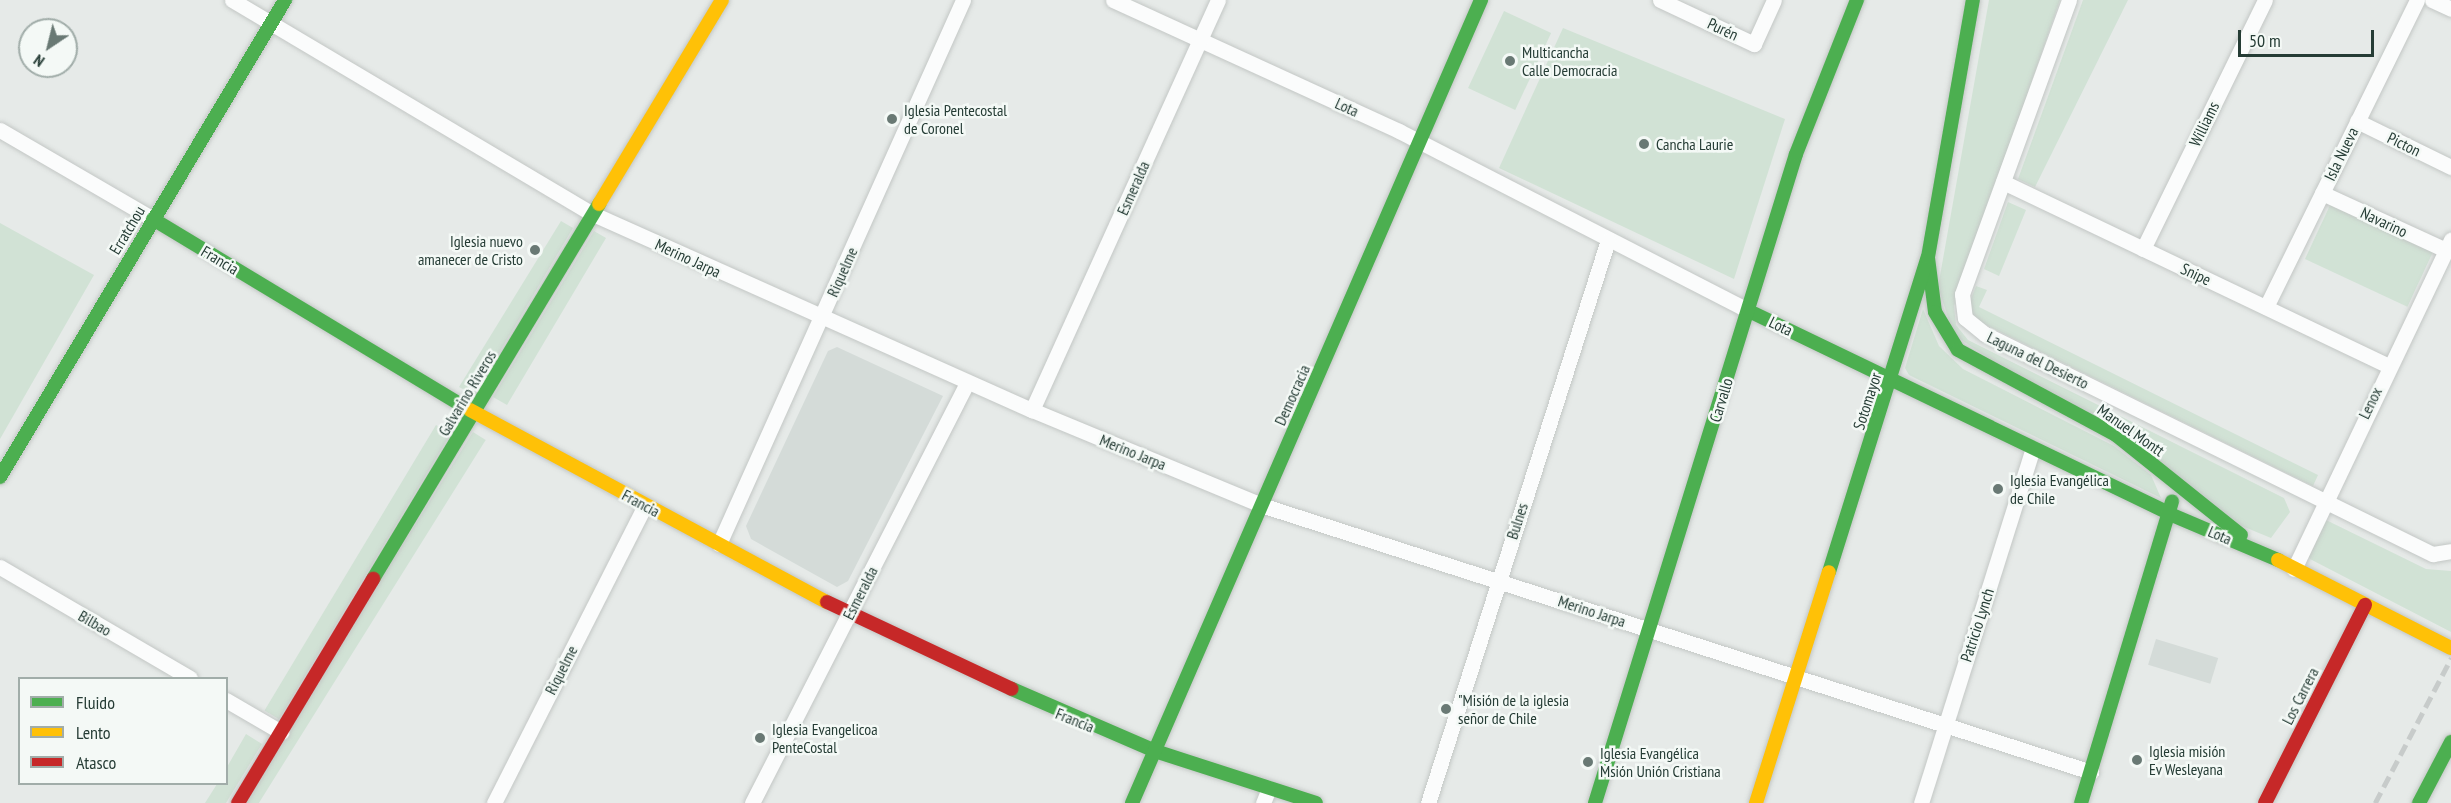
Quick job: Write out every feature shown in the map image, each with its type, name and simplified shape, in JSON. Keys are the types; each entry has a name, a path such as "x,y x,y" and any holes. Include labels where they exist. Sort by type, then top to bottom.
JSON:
{"street":[{"name":"Merino Jarpa","path":"232,0 593,214 821,318 1032,410 1261,505 2091,772"},
{"name":"Erratchou","path":"0,477 285,0"},
{"name":"Galvarino Riveros","path":"238,803 722,0"},
{"name":"Riquelme","path":"719,544 963,0"},
{"name":"Lota","path":"1113,0 1420,143 1749,311 2172,515 2270,556 2451,648"},
{"name":"Esmeralda","path":"1032,410 1218,0"},
{"name":"Democracia","path":"1132,803 1481,0"},
{"name":"Purén","path":"1660,0 1755,44 1774,0"},
{"name":"Carvallo","path":"1595,803 1810,111 1857,0"},
{"name":"Sotomayor","path":"1756,803 1928,257 1973,0"},
{"name":"Laguna del Desierto","path":"2069,0 1962,294 1968,323 2433,554 2451,551"},
{"name":"Williams","path":"2143,249 2265,0"},
{"name":"Isla Nueva","path":"2265,307 2417,0"},
{"path":"2433,0 2451,9"},
{"name":"Picton","path":"2357,121 2451,167"},
{"name":"Francia","path":"0,130 153,219 474,413 849,614 1004,690 1155,751 1316,803"},
{"name":"Snipe","path":"2003,182 2389,366"},
{"name":"Navarino","path":"2322,193 2448,245"},
{"name":"Bulnes","path":"1428,803 1497,580 1608,240"},
{"name":"Lenox","path":"2294,568 2322,500 2448,245"},
{"name":"Manuel Montt","path":"1928,257 1939,323 1958,350 2116,435 2168,477 2172,515 2081,803"},
{"name":"Esmeralda","path":"752,803 968,383"},
{"name":"Patricio Lynch","path":"1921,803 2033,447"},
{"path":"2168,477 2270,556"},
{"name":"Riquelme","path":"494,803 645,505"},
{"name":"Bilbao","path":"0,567 188,677"},
{"name":"Los Carrera","path":"2265,803 2365,605"},
{"path":"228,701 281,732"},
{"path":"2418,803 2451,742"},
{"path":"1263,803 1269,788"}],"shaded area":[{"path":"837,347 943,396 848,581 837,587 751,539 746,526 828,351"},
{"path":"2156,639 2218,658 2210,684 2148,665"}],"green space":[{"path":"1989,0 2060,0 1954,306 1956,325 1968,340 2284,498 2290,512 2271,538 2237,524 1954,335 1938,287"},
{"path":"2083,0 2128,0 2035,187 2018,179"},
{"name":"Multicancha Calle Democracia","path":"1504,11 1551,33 1515,110 1468,88"},
{"name":"Cancha Laurie","path":"1563,28 1785,119 1734,279 1499,168"},
{"path":"2332,201 2434,249 2407,307 2305,259"},
{"path":"2008,202 2026,210 1999,276 1984,269"},
{"path":"561,221 573,228 474,395 459,387"},
{"path":"0,223 94,275 0,439"},
{"path":"594,231 606,238 507,405 493,397"},
{"path":"1976,286 1987,290 1979,307 2318,475 2313,486 1974,319 1969,304"},
{"path":"1923,309 1939,346 1963,369 2114,446 2151,475 2161,498 1909,375 1905,368"},
{"path":"436,425 451,434 279,719 264,710"},
{"path":"473,432 486,440 259,803 248,803 243,800"},
{"path":"2326,520 2426,569 2451,571 2451,632 2310,559 2305,551"},
{"path":"246,734 262,744 226,803 205,803 216,785 228,785 228,765"}],"railway":[{"path":"2375,803 2451,658"}],"traffic: fast":[{"path":"0,477 285,0"},
{"path":"1132,803 1481,0"},
{"path":"1595,803 1796,154 1857,0"},
{"path":"1829,572 1928,257 1973,0"},
{"path":"373,579 599,204"},
{"path":"153,219 470,410"},
{"path":"1928,258 1935,312 1958,350 2116,435 2241,535"},
{"path":"1749,311 2172,515 2278,560"},
{"path":"2081,803 2172,501"},
{"path":"1012,689 1155,751 1316,803"},
{"path":"2419,803 2451,742"}],"traffic: slow":[{"path":"599,204 722,0"},
{"path":"470,410 827,602"},
{"path":"2278,560 2451,648"},
{"path":"1756,803 1829,572"}],"traffic: jam":[{"path":"238,803 373,579"},
{"path":"827,602 1012,689"},
{"path":"2265,803 2365,605"}],"place":[{"name":"Multicancha Calle Democracia","path":"1510,61"},
{"name":"Iglesia Pentecostal de Coronel","path":"892,119"},
{"name":"Cancha Laurie","path":"1644,144"},
{"name":"Iglesia nuevo amanecer de Cristo","path":"535,250"},
{"name":"Iglesia Evangélica de Chile","path":"1998,489"},
{"name":"\"Misión de la iglesia señor de Chile","path":"1446,709"},
{"name":"Iglesia Evangelicoa PenteCostal","path":"760,738"},
{"name":"Iglesia misión Ev Wesleyana","path":"2137,760"},
{"name":"Iglesia Evangélica Msión Unión Cristiana","path":"1588,762"}]}
